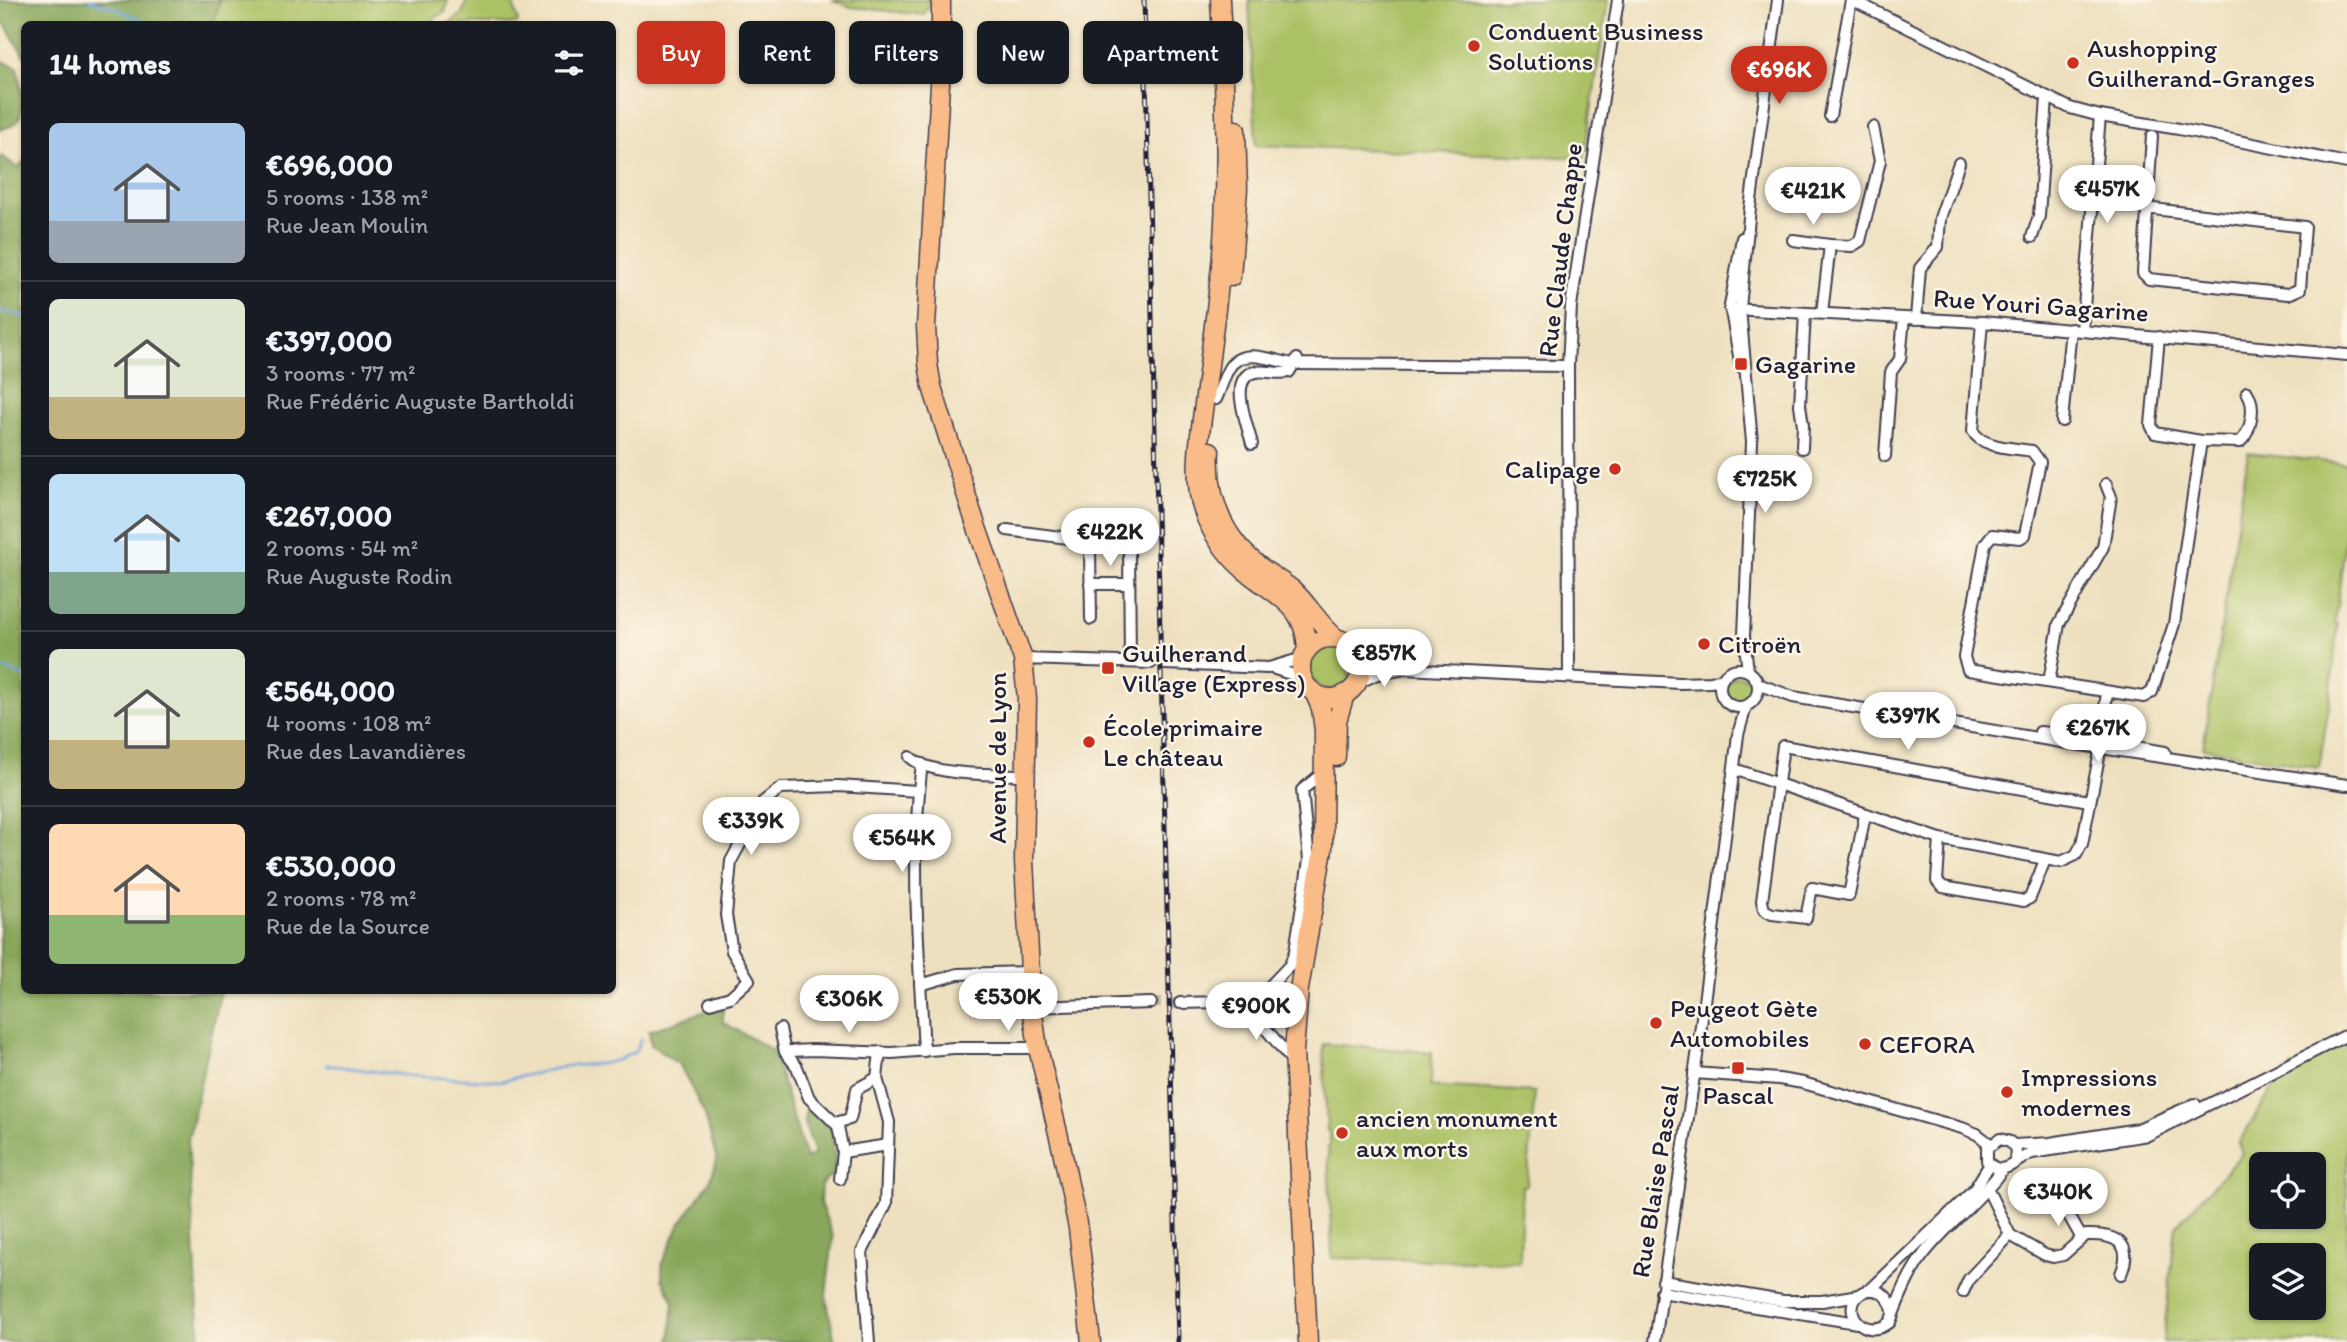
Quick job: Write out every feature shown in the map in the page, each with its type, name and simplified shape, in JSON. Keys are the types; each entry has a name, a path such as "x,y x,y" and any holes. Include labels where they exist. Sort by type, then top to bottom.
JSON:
{"main road":[{"name":"Avenue de Lyon","path":"941,0 941,67 926,326 928,364 932,387 975,522 1023,659 1027,699 1024,861 1032,1003 1038,1048 1076,1216 1091,1342"},
{"path":"1220,0 1225,209 1197,477 1200,497 1213,531 1235,562 1280,596 1299,615 1305,629 1308,685 1323,718 1323,849 1300,989 1294,1063 1308,1342"},
{"path":"1231,0 1237,199 1235,244 1209,466 1212,496 1224,528 1244,553 1294,591 1322,626 1336,638 1352,646 1357,653 1361,672 1336,721 1334,851 1305,1026 1319,1342"},
{"path":"1305,654 1320,640 1336,638"},
{"path":"1308,685 1329,697 1351,689"}],"street":[{"name":"Rue Claude Chappe","path":"1569,676 1568,366 1571,306 1618,0"},
{"path":"1778,0 1750,208 1732,285 1737,351 1749,395 1752,442 1744,636 1748,671 1758,684 1793,696 1997,729 2062,734 2101,744 2347,785"},
{"path":"1830,116 1852,0 2070,108 2347,163"},
{"path":"2032,237 2039,216 2047,97"},
{"path":"2062,421 2094,203 2100,116"},
{"path":"1793,240 1852,246 1860,241 1880,161 1873,127"},
{"path":"2094,203 2149,206 2305,227 2300,289 2288,294 2149,279 2143,273 2149,206 2151,136"},
{"path":"1885,456 1891,372 1900,359 1920,268 1938,247 1940,218 1959,163"},
{"path":"1822,313 1830,244"},
{"name":"Rue Youri Gagarine","path":"1735,308 1982,322 2347,355"},
{"path":"1802,449 1800,405 1805,313"},
{"path":"1982,322 1973,431 1976,437 1983,441 2032,451 2040,462 2025,535 2020,538 1992,536 1985,544 1964,657 1968,670 2144,697 2152,692 2174,624 2201,441"},
{"path":"2159,337 2152,429 2161,435 2234,443 2244,438 2250,429 2252,399 2247,392"},
{"path":"1216,399 1230,367 1238,360 1266,357 1293,363"},
{"path":"1252,444 1240,396 1244,378 1254,373 1289,372 1293,363 1301,357 1313,363 1568,366"},
{"path":"2049,682 2059,624 2103,547 2111,497 2106,484"},
{"path":"1007,530 1129,546 1130,662"},
{"path":"1090,549 1091,619"},
{"path":"1090,584 1129,584"},
{"path":"1351,689 1377,674 1405,670 1680,683 1711,682 1722,679 1733,670 1744,636"},
{"path":"1357,653 1378,663 1405,670"},
{"path":"1269,668 1305,654"},
{"path":"1023,659 1151,663"},
{"path":"1165,664 1269,668 1287,671 1308,685"},
{"path":"1733,670 1748,671"},
{"path":"1721,696 1722,679"},
{"path":"1680,683 1721,696 1730,706 1793,696"},
{"path":"1750,703 1758,684"},
{"path":"1734,769 1940,839 2061,862 2076,855 2082,844 2108,692"},
{"name":"Rue Blaise Pascal","path":"1655,1342 1694,1073 1738,735 1750,703"},
{"name":"Rue Blaise Pascal","path":"1730,706 1738,735"},
{"path":"1817,922 1772,914 1762,906 1783,746 2089,801"},
{"path":"910,757 931,769 1025,775"},
{"path":"922,764 918,791 917,852 924,1051"},
{"path":"1294,1063 1266,1029 1263,1001 1270,986 1293,958 1309,860 1302,790 1324,772"},
{"path":"710,1003 730,997 749,980 732,951 726,915 731,861 763,802 781,788 795,787 838,786 918,791"},
{"path":"1806,918 1812,888 1849,895 1865,815"},
{"path":"1940,839 1937,881 1943,887 2027,900 2045,860"},
{"path":"920,985 958,974 1030,972"},
{"path":"1180,1003 1263,1001"},
{"path":"1032,1003 1152,1003"},
{"path":"2014,1145 2050,1143 2146,1127 2347,1027"},
{"path":"780,1029 787,1054 797,1067 809,1098 838,1126 843,1152 841,1179"},
{"path":"1662,1287 1857,1324 1868,1331 1882,1329 1890,1322 1922,1256 2002,1170 2015,1161 2032,1153 2123,1140 2160,1131 2347,1035"},
{"path":"787,1054 791,1051 813,1050 880,1052 1038,1048"},
{"path":"869,1342 862,1252 886,1204 889,1122 877,1078 880,1052"},
{"path":"1694,1073 1803,1083 1962,1128 1977,1134 1990,1144"},
{"path":"835,1123 850,1119 857,1089 877,1078"},
{"path":"2002,1170 1990,1164 1986,1156 1990,1144 2005,1139 2014,1145 2017,1153 2015,1161"},
{"path":"843,1152 888,1145"},
{"path":"1857,1324 1853,1312 1865,1293 1974,1190 1990,1164"},
{"path":"1987,1188 2010,1235 2053,1257 2063,1255 2081,1237 2090,1235 2121,1242 2124,1265 2121,1274"},
{"path":"2062,1203 2081,1237"},
{"path":"1963,1292 1969,1279 2010,1235"},
{"path":"1662,1287 1783,1301 1822,1301 1865,1293 1886,1296 1891,1301 1893,1315"},
{"path":"1882,1329 1884,1342"}],"green space":[{"path":"0,0 220,0 214,21 21,21 21,51 0,16"},
{"path":"220,0 448,0 445,12 431,21 214,21"},
{"path":"467,0 512,0 518,20 452,21 462,14"},
{"path":"832,0 933,0 923,15 851,7"},
{"path":"1249,0 1608,0 1584,158 1256,145"},
{"path":"0,60 17,67 21,111 16,123 0,130"},
{"path":"0,157 18,168 21,164 21,994 220,994 188,1139 200,1342 0,1342"},
{"path":"2248,453 2347,464 2347,526 2335,623 2338,624 2319,768 2203,748"},
{"path":"1328,646 1343,649 1352,661 1349,662 1351,677 1341,687 1331,690 1321,687 1309,671 1315,652"},
{"path":"1739,676 1748,680 1752,689 1748,698 1739,702 1730,698 1726,689 1730,680"},
{"path":"723,1005 723,1022 773,1051 806,1159 815,1153 804,1123 807,1103 832,1128 836,1170 821,1185 820,1202 833,1237 826,1296 835,1342 670,1342 674,1302 662,1279 662,1263 679,1226 710,1181 717,1160 705,1115 680,1065 651,1045 649,1031"},
{"path":"2347,1042 2347,1342 2163,1342 2176,1226 2242,1154 2239,1142 2280,1077 2293,1067"},
{"path":"1323,1044 1432,1052 1431,1086 1535,1092 1527,1186 1522,1186 1520,1262 1332,1258 1328,1147 1330,1133 1327,1131"}],"waterway":[{"path":"89,0 144,21"},
{"path":"0,310 21,316"},
{"path":"0,667 21,675"},
{"path":"327,1065 411,1076 501,1081 567,1066 618,1060 635,1052 641,1039"}],"tunnel":[{"path":"1151,1003 1180,1003"}],"railway":[{"path":"1144,0 1178,1342"}],"place":[{"name":"Conduent Business Solutions","path":"1474,46"},
{"name":"Aushopping Guilherand-Granges","path":"2073,63"},
{"name":"Gagarine","path":"1741,364"},
{"name":"Calipage","path":"1615,469"},
{"name":"Citroën","path":"1704,644"},
{"name":"Guilherand Village (Express)","path":"1108,668"},
{"name":"École primaire Le château","path":"1089,742"},
{"name":"Peugeot Gète Automobiles","path":"1656,1023"},
{"name":"CEFORA","path":"1865,1044"},
{"name":"Pascal","path":"1738,1068"},
{"name":"Impressions modernes","path":"2007,1092"},
{"name":"ancien monument aux morts","path":"1342,1133"}]}
